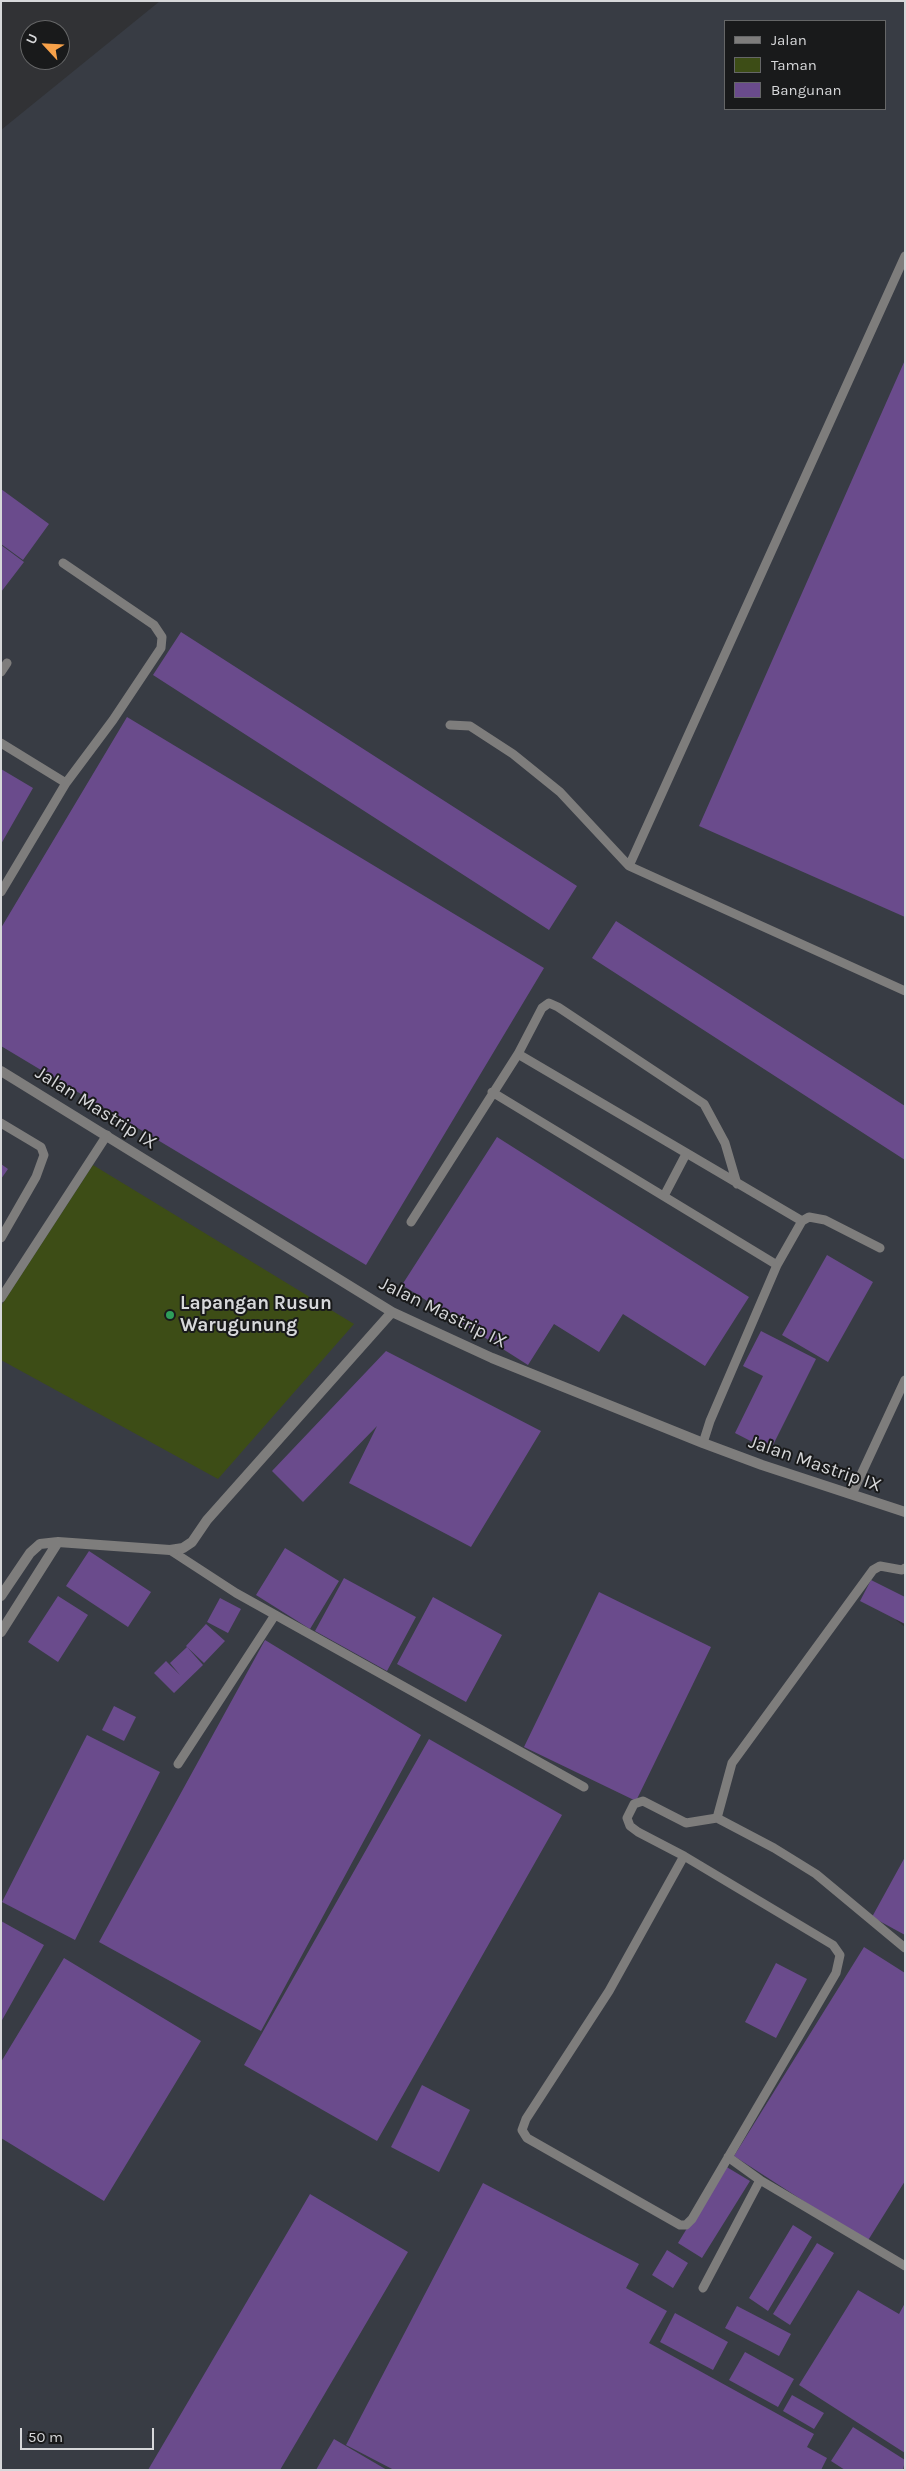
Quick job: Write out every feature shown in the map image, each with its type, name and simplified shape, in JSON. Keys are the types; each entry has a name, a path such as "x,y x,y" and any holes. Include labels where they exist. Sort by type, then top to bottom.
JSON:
{"street":[{"name":"Jalan Mastrip IX","path":"1,1070 392,1312 492,1358 703,1443 762,1466 905,1512"},
{"path":"1,1596 30,1554 40,1544 58,1542 170,1550 183,1548 192,1542 207,1520 392,1312"},
{"path":"1,1632 58,1542"}],"lane":[{"path":"629,866 905,256"},
{"path":"1,892 66,783 113,720 160,648 162,637 154,625 63,562"},
{"path":"1,672 7,663"},
{"path":"450,725 470,726 513,754 560,792 629,866 905,991"},
{"path":"1,743 66,783"},
{"path":"411,1222 492,1092 518,1054 542,1008 549,1003 558,1007 704,1104 725,1143 737,1184"},
{"path":"518,1054 802,1221"},
{"path":"492,1092 777,1265"},
{"path":"1,1123 41,1147 44,1155 36,1178 1,1238"},
{"path":"1,1298 107,1135"},
{"path":"664,1196 686,1154"},
{"path":"703,1443 710,1421 777,1265 802,1221 809,1217 825,1220 880,1248"},
{"path":"852,1494 905,1380"},
{"path":"170,1550 236,1593 584,1788"},
{"path":"717,1818 732,1763 873,1570 880,1566 902,1570 905,1568"},
{"path":"178,1764 275,1615"},
{"path":"684,1856 609,1991 526,2119 522,2130 527,2138 680,2225 686,2225 692,2219 836,1973 840,1955 834,1945 684,1856 630,1826 627,1818 634,1804 643,1801 686,1823 717,1818 774,1848 816,1874 905,1948"},
{"path":"728,2157 760,2180 905,2266"},
{"path":"703,2288 760,2180"}],"shaded area":[{"path":"160,1 905,1 905,1606 896,1620 905,1627 905,2470 1,2470 1,130"}],"green space":[{"name":"Lapangan Rusun Warugunung","path":"93,1165 354,1324 218,1479 1,1360 1,1306"}],"building":[{"path":"905,360 905,917 699,826"},
{"path":"1,489 49,524 23,560 1,544"},
{"path":"1,545 24,562 1,592"},
{"path":"181,632 577,886 549,930 153,675"},
{"path":"127,717 544,968 366,1265 1,1046 1,928"},
{"path":"1,769 33,788 1,844"},
{"path":"616,921 905,1106 905,1160 592,958"},
{"path":"497,1137 749,1297 705,1366 623,1314 599,1352 554,1324 528,1365 402,1285"},
{"path":"1,1164 8,1169 1,1179"},
{"path":"827,1255 873,1282 828,1362 782,1335"},
{"path":"761,1331 816,1359 770,1451 735,1433 763,1376 743,1366"},
{"path":"386,1351 541,1431 471,1547 349,1483 377,1426 303,1502 272,1471"},
{"path":"285,1548 339,1581 310,1629 256,1595"},
{"path":"89,1551 151,1592 128,1627 66,1586"},
{"path":"344,1578 416,1617 387,1671 315,1631"},
{"path":"871,1580 905,1597 905,1624 860,1601"},
{"path":"599,1592 711,1647 636,1801 524,1747"},
{"path":"58,1596 88,1615 58,1662 28,1642"},
{"path":"433,1597 502,1635 466,1702 397,1664"},
{"path":"220,1598 241,1609 228,1633 207,1622"},
{"path":"206,1624 225,1641 204,1663 186,1646"},
{"path":"265,1640 421,1735 261,2031 99,1942"},
{"path":"187,1647 203,1665 174,1693 154,1673 166,1661 180,1675 170,1663"},
{"path":"114,1706 136,1717 124,1741 102,1730"},
{"path":"87,1735 160,1772 75,1940 2,1902"},
{"path":"429,1739 562,1815 377,2141 244,2065"},
{"path":"905,1857 905,1935 872,1917"},
{"path":"1,1921 44,1945 1,2022"},
{"path":"864,1947 905,1973 905,2181 867,2242 734,2156"},
{"path":"64,1958 201,2041 104,2201 1,2138 1,2062"},
{"path":"776,1963 807,1979 776,2038 745,2022"},
{"path":"422,2085 470,2110 439,2172 391,2147"},
{"path":"725,2166 750,2181 702,2258 678,2243"},
{"path":"483,2183 639,2264 626,2288 667,2311 649,2343 814,2434 807,2447 827,2458 821,2470 394,2470 346,2445"},
{"path":"310,2194 408,2252 280,2470 148,2470"},
{"path":"793,2225 812,2237 768,2311 749,2298"},
{"path":"817,2243 834,2253 790,2325 773,2314"},
{"path":"667,2250 688,2263 673,2288 652,2275"},
{"path":"858,2290 899,2314 905,2303 905,2453 799,2385"},
{"path":"737,2306 791,2334 779,2356 725,2328"},
{"path":"675,2313 728,2342 713,2370 660,2342"},
{"path":"745,2352 794,2379 778,2407 729,2380"},
{"path":"792,2395 824,2413 814,2429 783,2411"},
{"path":"853,2427 905,2460 903,2470 845,2470 831,2461"},
{"path":"334,2439 387,2470 316,2470"}],"place":[{"name":"Lapangan Rusun Warugunung","path":"170,1315"}]}
